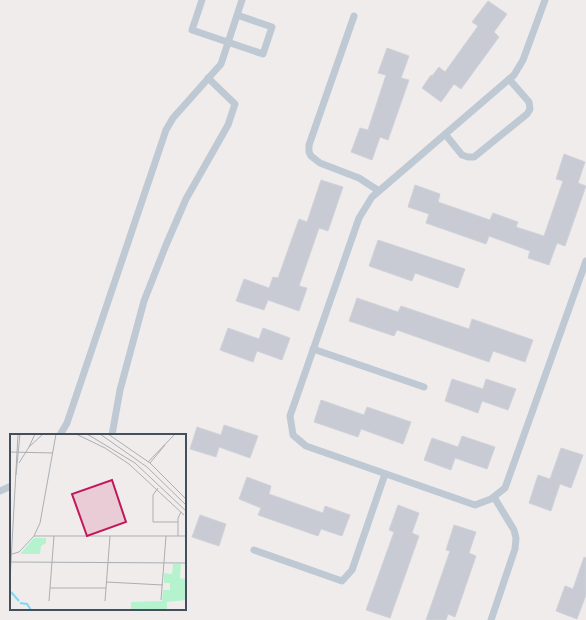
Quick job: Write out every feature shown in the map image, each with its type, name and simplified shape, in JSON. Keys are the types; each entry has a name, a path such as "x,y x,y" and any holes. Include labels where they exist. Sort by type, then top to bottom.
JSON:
{"lane":[{"path":"202,0 192,30 263,54 272,27 237,15"},
{"path":"61,434 70,416 166,130 173,118 221,64 242,0"},
{"path":"545,0 523,60 514,75 372,197 359,218 290,416 294,435 306,446 475,505 491,499 505,488 586,261"},
{"path":"354,16 309,145 309,152 311,156 320,163 359,178 379,191"},
{"path":"112,434 120,390 144,301 186,199 228,125 235,104 208,78"},
{"path":"445,134 462,154 468,157 474,157 527,114 530,109 529,102 509,79"},
{"path":"313,349 424,387"},
{"path":"254,550 342,581 352,570 385,474"},
{"path":"0,491 10,486"},
{"path":"491,620 516,543 514,530 494,497"}],"building":[{"path":"488,1 507,14 494,32 499,37 461,89 454,84 441,102 422,88 439,67 445,72 478,26 472,22"},
{"path":"387,48 409,56 401,78 409,80 388,140 380,137 372,160 351,152 360,128 368,130 386,75 378,73"},
{"path":"564,154 585,162 578,183 586,186 565,246 557,243 549,265 528,258 530,251 489,236 486,244 426,223 429,214 408,207 415,185 440,194 438,202 490,220 493,213 518,222 516,227 544,236 563,181 556,179"},
{"path":"321,180 343,187 328,231 319,228 299,286 307,288 299,311 268,300 264,310 236,301 244,279 269,288 273,277 278,278 299,219 307,222"},
{"path":"378,240 465,269 458,288 415,273 412,281 369,266"},
{"path":"357,298 398,312 401,306 469,329 472,319 533,340 525,362 493,351 489,362 397,330 394,336 349,321"},
{"path":"228,328 259,339 263,328 290,338 282,360 257,351 253,362 220,350"},
{"path":"452,379 483,389 486,379 516,389 508,410 482,401 478,413 445,401"},
{"path":"321,400 364,415 367,407 411,422 403,444 361,429 358,437 314,422"},
{"path":"224,425 258,436 250,458 219,447 216,457 190,449 197,427 221,435"},
{"path":"462,436 495,447 487,469 455,458 451,470 424,460 432,438 458,447"},
{"path":"561,448 583,455 571,488 560,484 551,511 529,503 538,475 550,479"},
{"path":"247,477 271,486 269,494 323,513 325,506 350,515 342,536 321,529 318,536 258,515 261,508 239,499"},
{"path":"398,505 419,513 412,533 419,536 390,618 366,610 394,532 389,530"},
{"path":"200,515 226,524 219,546 192,537"},
{"path":"454,525 476,532 469,553 476,556 455,617 448,614 446,620 426,620 450,551 446,550"},
{"path":"584,557 586,558 586,595 577,619 556,611 565,586 573,589"}]}
